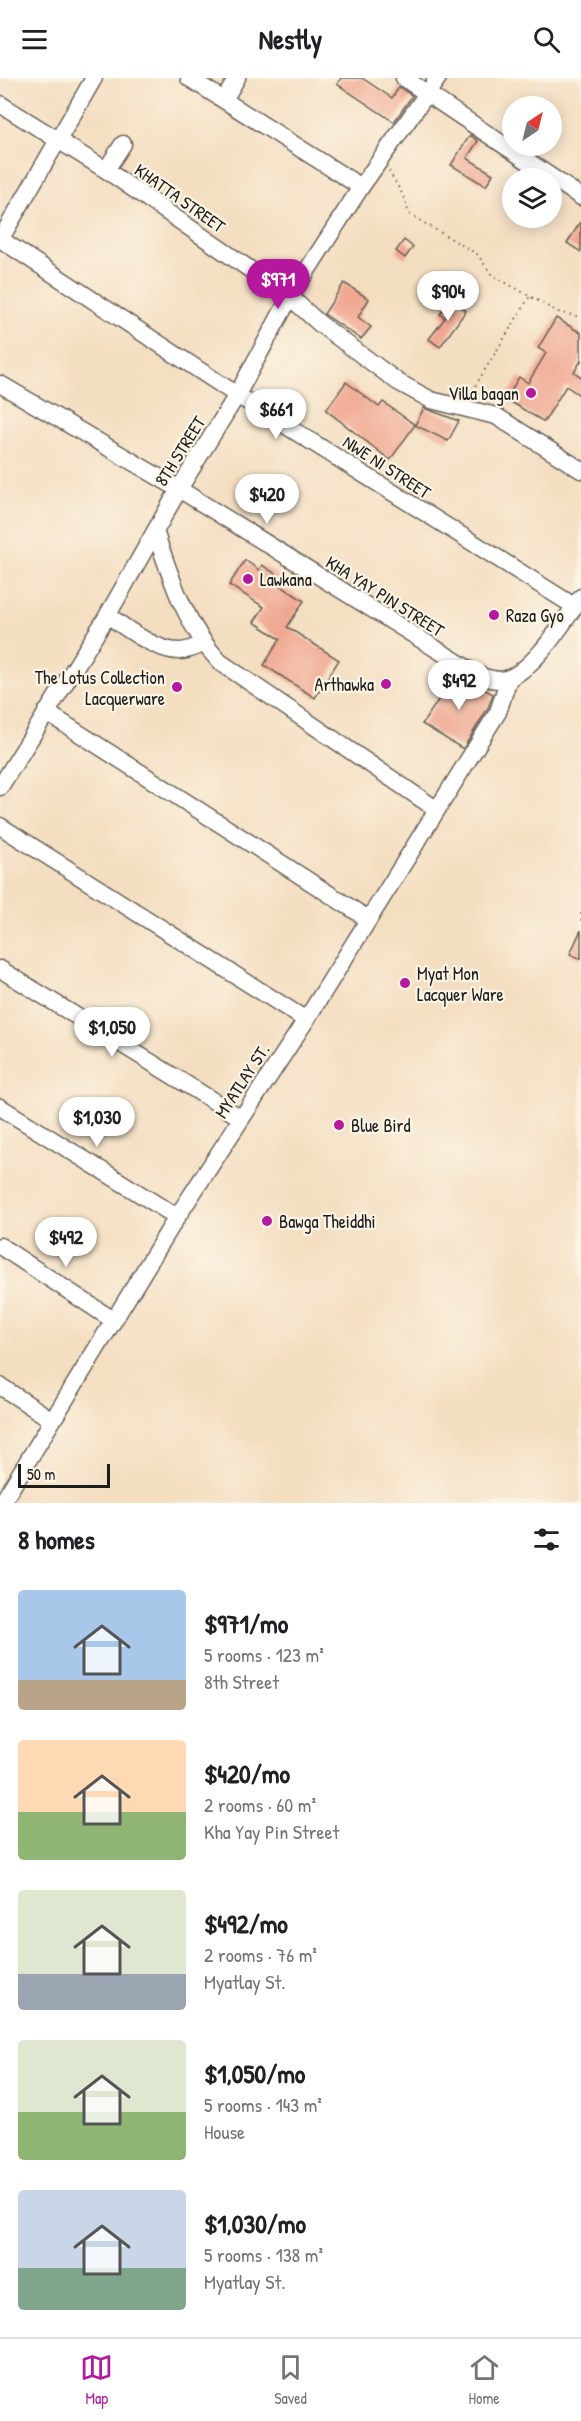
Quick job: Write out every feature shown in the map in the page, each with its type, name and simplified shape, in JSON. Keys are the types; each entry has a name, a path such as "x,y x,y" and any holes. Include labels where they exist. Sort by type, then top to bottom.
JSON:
{"street":[{"path":"0,239 94,78"},
{"path":"189,78 361,187"},
{"path":"224,100 237,78"},
{"path":"404,78 581,197"},
{"name":"8TH STREET","path":"0,787 108,615 179,489 237,395 290,297 379,160 438,78"},
{"name":"KHATTA STREET","path":"0,104 106,170 290,297 330,332 398,382 431,400 463,406 496,416 581,470"},
{"path":"106,170 123,144"},
{"name":"NWE NI STREET","path":"0,239 237,395 579,602"},
{"name":"KHA YAY PIN STREET","path":"0,384 179,489 467,669 488,678 509,678"},
{"path":"155,531 174,585 203,644 220,662 436,809"},
{"path":"509,678 536,658 579,602"},
{"path":"108,615 128,630 173,651 181,652 203,644"},
{"name":"MYATLAY ST.","path":"2,1503 177,1217 306,1020 498,712 509,678"},
{"path":"46,712 368,919"},
{"path":"0,826 306,1020"},
{"path":"0,969 241,1118"},
{"path":"0,1107 177,1217"},
{"path":"0,1246 113,1320"},
{"path":"0,1386 52,1420"}],"path":[{"path":"379,160 394,178 409,214 477,254 492,275 558,312 581,317"},
{"path":"463,406 530,296"},
{"path":"581,913 581,921"}],"building":[{"path":"341,78 362,78 392,98 399,87 412,96 394,122 337,84"},
{"path":"470,135 478,141 467,158 493,174 486,186 451,165"},
{"path":"581,221 581,252 567,243"},
{"path":"404,240 413,247 405,258 396,251"},
{"path":"344,283 369,299 358,317 371,327 361,339 324,314"},
{"path":"451,299 466,311 440,347 429,339 445,318 440,314"},
{"path":"556,318 581,333 581,361 574,372 581,377 581,396 566,386 544,422 506,399 519,377 528,383 546,353 538,348"},
{"path":"346,382 379,407 383,402 415,425 390,460 326,410"},
{"path":"424,408 459,421 448,441 415,425"},
{"path":"245,560 259,570 262,565 279,576 275,582 304,601 287,627 339,660 315,698 264,665 280,639 254,622 264,607 229,585"},
{"path":"456,674 493,694 488,708 463,749 422,724"},
{"path":"581,930 581,959 570,954"}],"place":[{"name":"Villa bagan","path":"531,393"},
{"name":"Lawkana","path":"248,579"},
{"name":"Raza Gyo","path":"494,615"},
{"name":"Arthawka","path":"386,684"},
{"name":"The Lotus Collection Lacquerware","path":"177,687"},
{"name":"Myat Mon Lacquer Ware","path":"405,983"},
{"name":"Blue Bird","path":"339,1125"},
{"name":"Bawga Theiddhi","path":"267,1221"}]}
